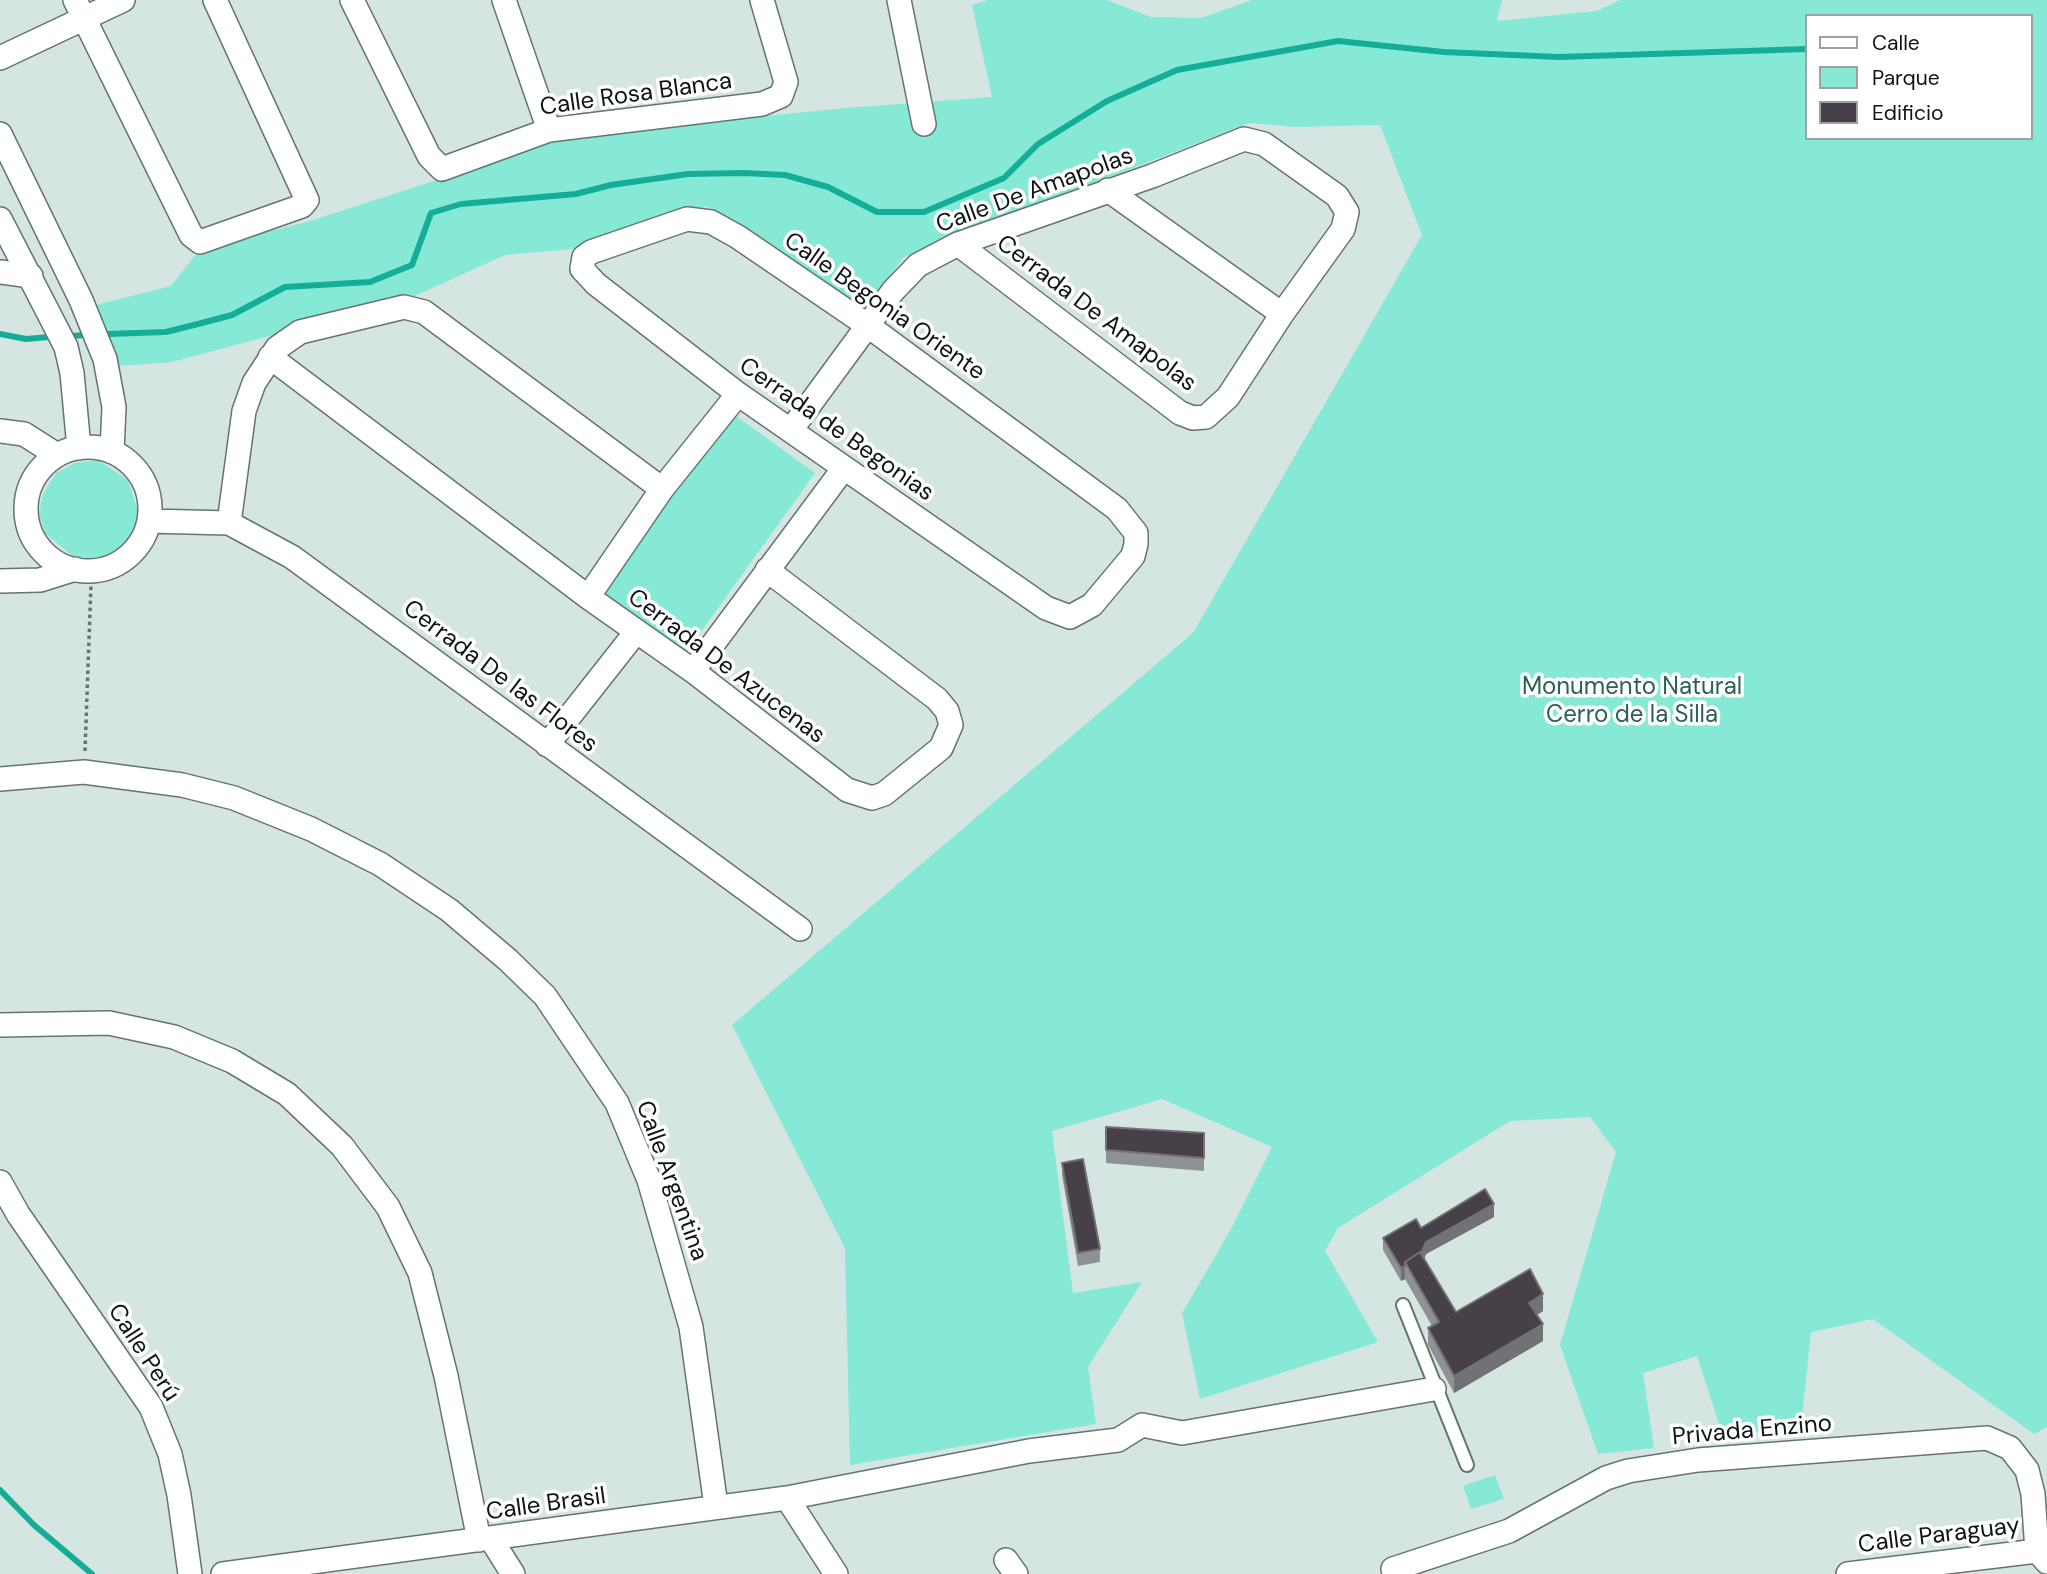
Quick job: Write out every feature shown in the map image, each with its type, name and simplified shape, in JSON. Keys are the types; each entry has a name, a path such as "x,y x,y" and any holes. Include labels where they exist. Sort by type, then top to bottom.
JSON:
{"street":[{"path":"0,58 80,9 123,0"},
{"path":"80,9 191,235 200,242 303,206 307,200 215,0"},
{"name":"Calle Rosa Blanca","path":"352,0 429,156 438,166 447,168 549,130 762,104 781,96 786,82 762,0"},
{"path":"505,0 549,130"},
{"path":"899,0 924,124"},
{"path":"0,134 81,300 106,359 114,407 112,452"},
{"name":"Calle De Amapolas","path":"791,430 893,291 918,265 958,244 1244,139 1264,144 1337,196 1347,212"},
{"path":"1108,190 1282,314"},
{"name":"Cerrada De Amapolas","path":"958,244 1181,413 1193,418 1206,417 1217,410 1343,229 1347,212"},
{"path":"0,219 66,347 72,373 79,447"},
{"name":"Calle Begonia Oriente","path":"582,269 584,257 591,252 687,219 697,219 732,232 867,325 1117,509 1136,533 1133,556 1093,605 1070,617"},
{"name":"Cerrada de Begonias","path":"582,269 596,284 738,394 1046,608 1070,617"},
{"path":"0,272 31,275"},
{"path":"229,523 243,411 254,383 270,357 300,332 404,307 424,312 662,489"},
{"name":"Cerrada De Azucenas","path":"270,357 588,597 693,671 846,790 872,798 884,794 941,748 951,725 937,699 767,570"},
{"path":"588,597 662,489 738,394"},
{"path":"0,431 24,434 57,455"},
{"path":"0,581 40,580 83,570 107,568 135,550 149,521 150,500 143,480 130,463 112,452 79,447 57,455 41,469 30,487 26,508 29,528 39,547 55,561 83,570"},
{"path":"693,671 844,468"},
{"name":"Cerrada De las Flores","path":"149,521 229,523 292,557 800,929"},
{"path":"547,745 636,632"},
{"name":"Calle Argentina","path":"0,779 84,772 182,785 221,795 311,829 380,864 449,910 508,960 545,996 617,1102 649,1180 691,1327 716,1506"},
{"path":"0,1025 109,1023 174,1037 232,1061 287,1094 342,1146 388,1207 420,1273 485,1540 513,1574"},
{"name":"Calle Perú","path":"0,1182 18,1214 150,1407 170,1454 180,1495 190,1574"},
{"name":"Calle Brasil","path":"223,1574 787,1498 1029,1451 1118,1440 1142,1425 1182,1433 1434,1389"},
{"name":"Privada Enzino","path":"1393,1569 1509,1531 1598,1482 1628,1471 1698,1460 1987,1438 2010,1448 2027,1470 2042,1556"},
{"path":"787,1498 836,1574"},
{"name":"Calle Paraguay","path":"1847,1574 2042,1556"}],"lane":[{"path":"1403,1305 1466,1465"}],"path":[{"path":"83,570 84,772"}],"green space":[{"name":"Monumento Natural Cerro de la Silla","path":"988,0 1107,0 1151,17 1201,18 1252,0 1502,0 1497,21 1597,11 1620,0 2047,0 2047,1427 2034,1434 1873,1319 1811,1332 1801,1426 1723,1436 1697,1356 1643,1373 1654,1448 1598,1454 1560,1345 1616,1152 1590,1117 1510,1121 1338,1228 1325,1251 1378,1342 1200,1399 1182,1313 1231,1229 1272,1147 1162,1099 1052,1131 1073,1293 1142,1282 1088,1367 1096,1424 850,1465 845,1248 732,1025 1193,633 1422,235 1380,125 1296,127 1249,123 904,257 865,307 706,206 594,247 505,255 408,299 172,362 118,366 88,307 171,286 201,248 307,222 440,179 552,137 846,108 992,97 972,5"},
{"path":"729,411 815,473 683,657 597,595"},
{"path":"98,460 128,480 138,512 135,534 123,550 104,558 76,559 45,533 39,513 43,494 56,473 75,463"},
{"path":"1495,1475 1504,1499 1471,1509 1463,1486"}],"building":[{"path":"1106,1127 1204,1133 1204,1158 1106,1150"},
{"path":"1083,1159 1100,1249 1078,1253 1062,1163"},
{"path":"1485,1189 1494,1204 1426,1242 1421,1254 1420,1252 1405,1262 1405,1266 1401,1268 1383,1238 1416,1219 1421,1228"},
{"path":"1420,1252 1456,1312 1530,1269 1543,1294 1529,1303 1543,1324 1454,1376 1428,1328 1439,1322 1405,1262"}],"waterway":[{"path":"107,334 166,332 198,324 232,315 285,287 370,282 412,265 431,213 461,204 576,194 611,185 688,174 744,173 785,175 828,187 877,212 924,212 1004,178 1038,144 1107,101 1177,70 1338,41 1444,52 1559,57 1806,49"},
{"path":"0,334 26,339 49,337"},
{"path":"73,336 84,335"},
{"path":"0,1490 34,1525 92,1574"}]}
